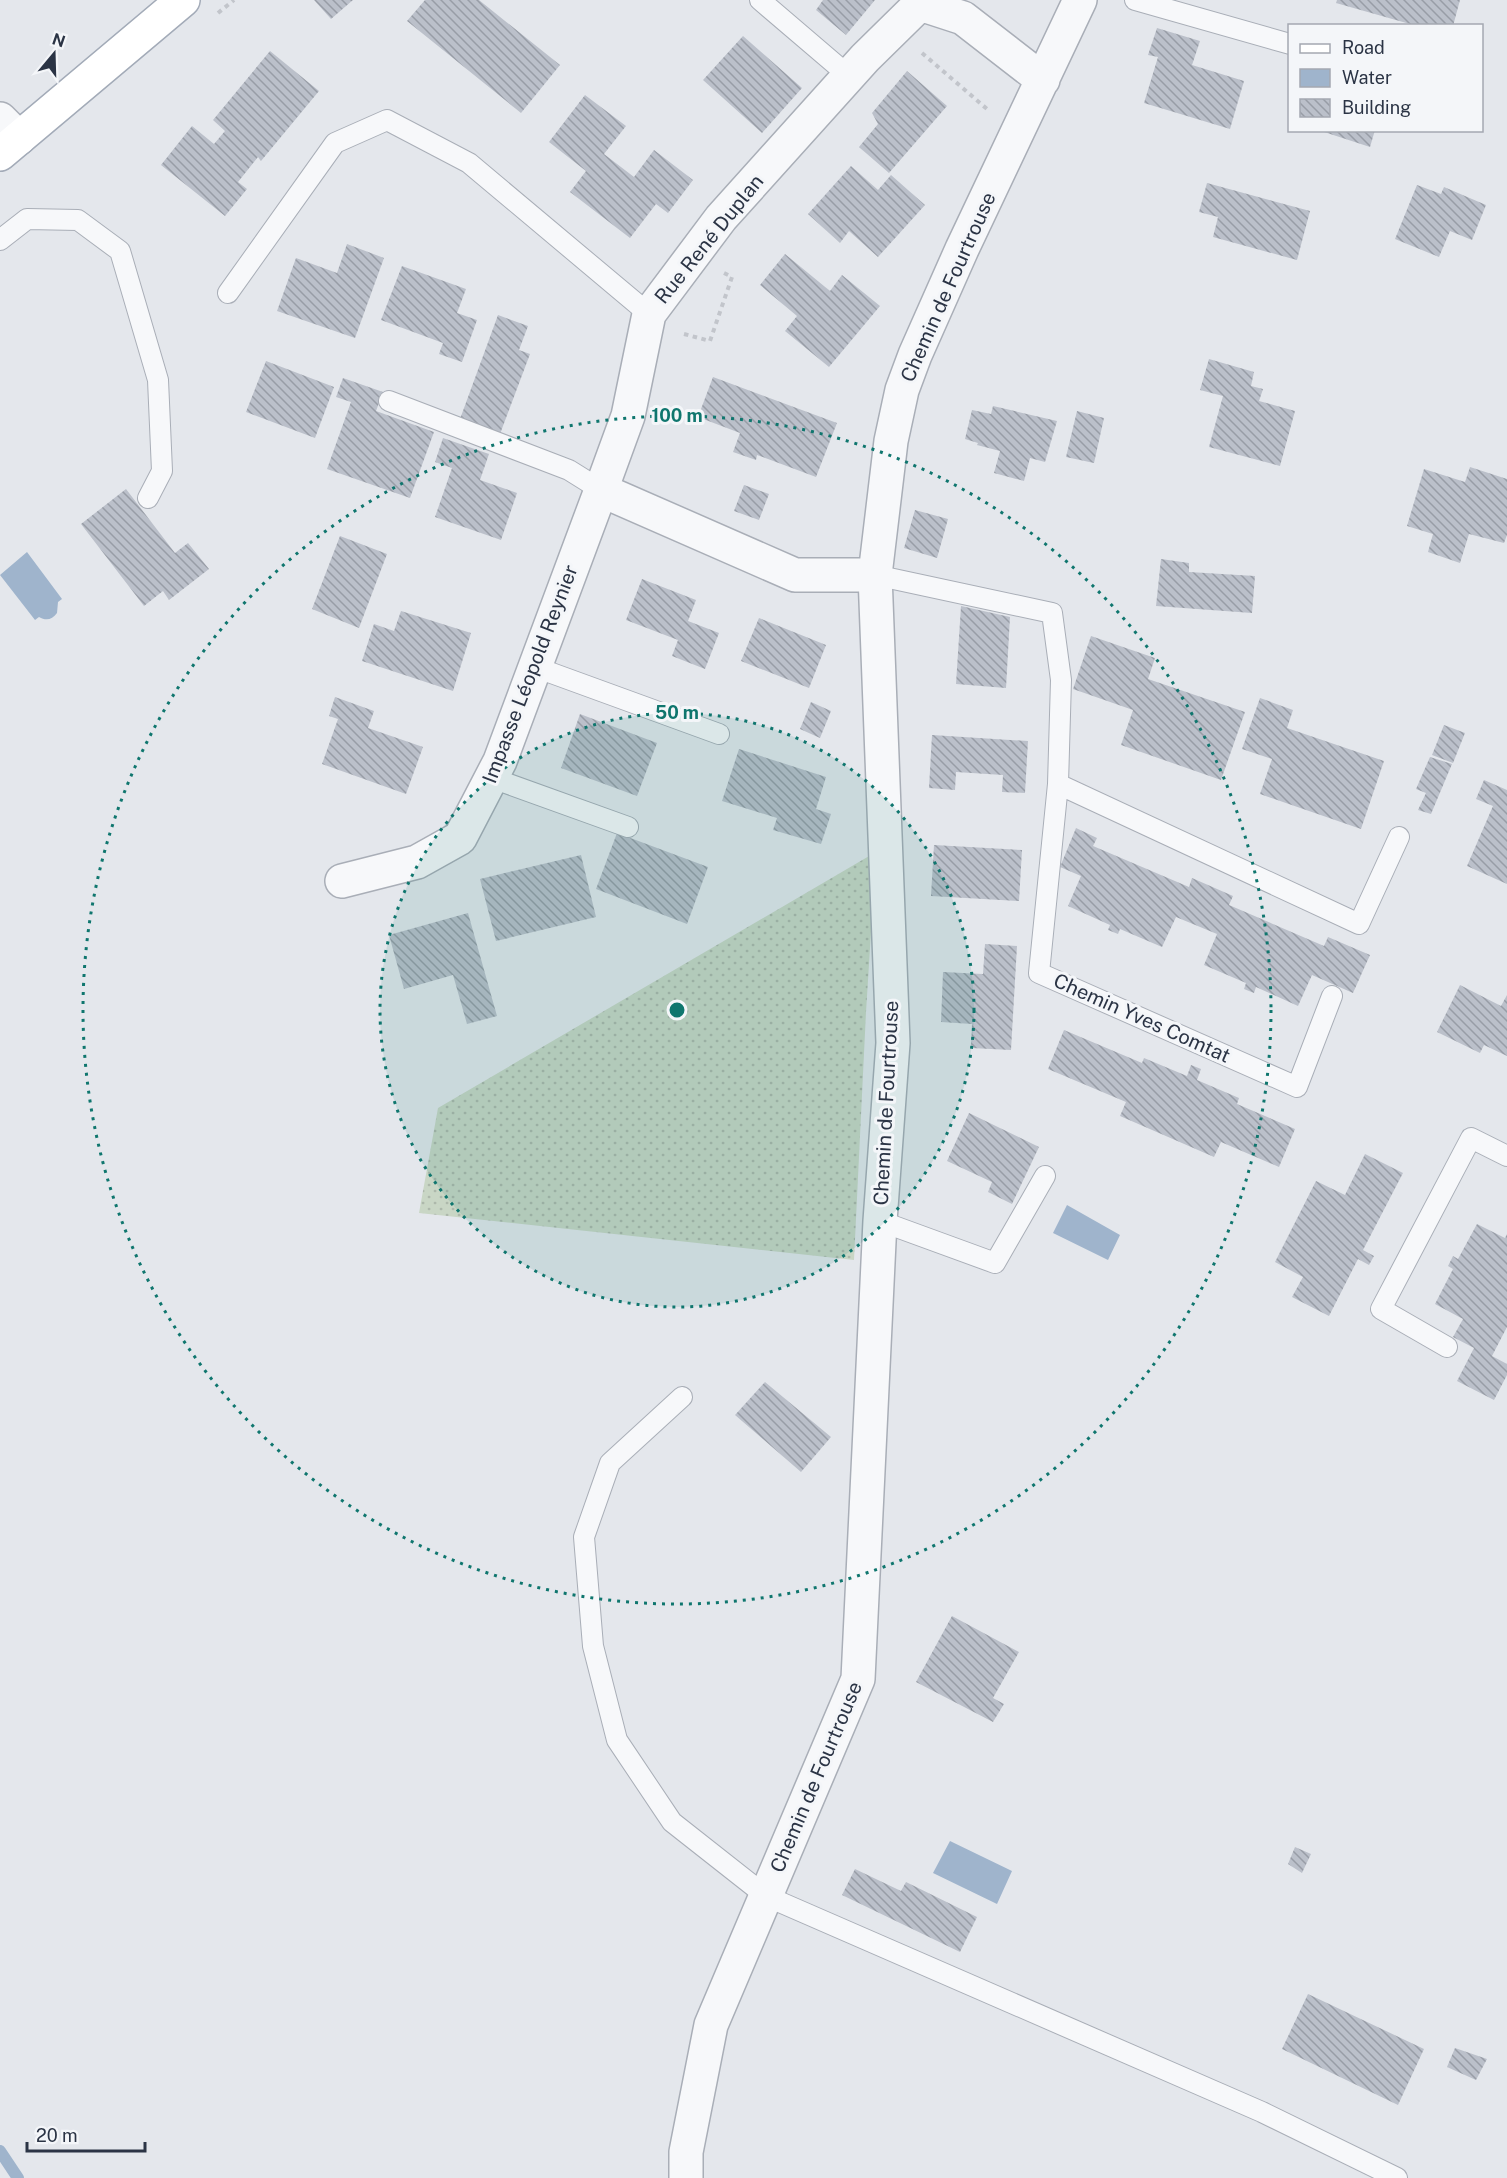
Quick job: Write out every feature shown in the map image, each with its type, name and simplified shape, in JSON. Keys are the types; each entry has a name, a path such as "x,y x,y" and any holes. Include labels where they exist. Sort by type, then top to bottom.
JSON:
{"main road":[{"path":"6,137 183,0"}],"street":[{"name":"Chemin de Fourtrouse","path":"686,2178 686,2152 711,2025 858,1679 880,1221 893,1043 874,575 891,441 902,390 915,355 962,249 1080,0"},
{"name":"Rue René Duplan","path":"601,490 628,416 649,314 721,219 849,76 920,4 963,18 1043,80"},
{"path":"601,490 795,575 874,575"},
{"name":"Impasse Léopold Reynier","path":"342,881 417,862 460,838 500,761 601,490"}],"lane":[{"path":"760,0 849,76"},
{"path":"1135,0 1288,43"},
{"path":"228,293 335,143 387,120 469,163 649,314"},
{"path":"0,240 27,219 78,220 120,251 158,380 162,471 148,498"},
{"path":"389,401 568,470 601,490"},
{"name":"Chemin Yves Comtat","path":"874,575 1052,614 1062,680 1059,784 1039,973 1297,1087 1332,996"},
{"path":"535,666 719,734"},
{"path":"492,778 628,827"},
{"path":"1059,784 1359,924 1398,837"},
{"path":"1447,1347 1381,1309 1471,1138 1507,1156"},
{"path":"880,1221 995,1263 1045,1176"},
{"path":"682,1397 610,1463 584,1537 593,1646 617,1740 672,1822 766,1896 1262,2112 1397,2178"}],"path":[{"path":"920,52 987,109"},
{"path":"681,333 710,341 732,277 715,269"}],"green space":[{"path":"876,852 854,1260 419,1213 438,1108"}],"water":[{"path":"27,552 62,599 58,602 57,613 51,618 39,617 35,620 0,575"},
{"path":"1067,1205 1120,1235 1108,1260 1053,1233"},
{"path":"950,1841 1012,1871 997,1904 933,1873"}],"building":[{"path":"314,0 353,0 331,19"},
{"path":"425,0 479,0 560,65 521,113 407,21"},
{"path":"823,0 875,0 846,35 816,10"},
{"path":"1337,0 1460,0 1454,24 1410,24 1336,3"},
{"path":"1157,28 1200,41 1192,65 1244,81 1230,129 1144,103 1158,57 1148,55"},
{"path":"743,36 802,88 762,133 703,80"},
{"path":"270,51 319,91 261,161 258,157 238,182 247,189 225,216 161,165 192,126 214,144 225,131 213,120"},
{"path":"907,71 947,106 889,173 859,147 878,124 872,113"},
{"path":"585,95 626,126 604,154 634,177 654,150 693,180 668,213 656,204 630,238 570,192 586,171 549,142"},
{"path":"1324,132 1374,132 1370,147"},
{"path":"851,166 878,190 891,175 925,205 878,257 849,231 840,243 808,214"},
{"path":"1207,183 1310,211 1297,260 1213,237 1218,217 1199,212"},
{"path":"1417,185 1441,194 1444,187 1486,205 1472,240 1450,231 1439,257 1395,239"},
{"path":"347,244 384,258 355,338 277,311 296,258 337,273"},
{"path":"785,254 830,291 842,275 880,306 829,367 785,331 797,316 760,285"},
{"path":"402,266 466,289 457,313 477,320 462,362 439,354 443,343 381,320"},
{"path":"498,315 528,326 519,350 530,354 500,434 460,419"},
{"path":"1209,359 1254,372 1251,386 1263,389 1259,401 1295,411 1280,466 1209,447 1223,396 1200,390"},
{"path":"266,361 334,387 315,438 246,412"},
{"path":"713,377 837,423 816,477 757,455 756,460 733,452 740,433 698,417"},
{"path":"343,378 383,392 376,411 434,432 410,498 327,469 351,402 336,397"},
{"path":"993,406 1057,421 1045,462 1030,458 1024,481 994,473 1000,451 965,439 972,410 991,414"},
{"path":"1077,411 1104,418 1094,463 1066,457"},
{"path":"443,438 489,454 480,480 517,493 501,540 435,517 452,468 435,462"},
{"path":"1470,467 1507,479 1507,535 1504,543 1469,534 1460,563 1428,552 1433,534 1407,526 1424,469 1465,482"},
{"path":"744,485 769,494 759,520 734,511"},
{"path":"126,489 175,553 188,543 209,569 169,600 163,591 144,606 81,524"},
{"path":"915,510 948,519 937,558 904,548"},
{"path":"340,536 387,554 359,628 312,609"},
{"path":"1161,559 1189,563 1189,572 1255,576 1252,613 1156,606"},
{"path":"642,579 696,600 688,621 719,633 705,669 672,656 678,640 626,620"},
{"path":"961,606 1010,617 1006,688 956,684"},
{"path":"401,611 471,633 453,691 362,661 374,624 394,631"},
{"path":"759,618 826,645 809,688 741,661"},
{"path":"1091,636 1155,658 1148,679 1245,712 1221,780 1121,745 1133,710 1073,689"},
{"path":"335,697 374,711 368,728 423,747 406,794 322,764 338,719 329,716"},
{"path":"1260,698 1293,710 1287,728 1384,761 1361,829 1260,794 1272,759 1242,749"},
{"path":"811,702 831,711 820,738 800,729"},
{"path":"580,714 657,743 637,796 561,768"},
{"path":"1444,725 1465,733 1453,763 1432,755"},
{"path":"932,735 1028,741 1025,793 1002,792 1003,775 956,772 955,790 929,788"},
{"path":"739,749 826,777 816,809 831,814 821,844 773,830 777,818 722,801"},
{"path":"1430,757 1452,764 1431,814 1418,810 1426,793 1416,789"},
{"path":"1484,780 1507,790 1507,884 1467,866 1493,806 1476,799"},
{"path":"1076,828 1097,838 1093,846 1189,887 1192,878 1233,896 1229,905 1324,946 1328,937 1370,955 1353,993 1312,975 1298,1006 1256,987 1254,993 1244,989 1246,983 1204,965 1217,934 1176,917 1162,947 1120,929 1118,934 1108,930 1110,925 1068,906 1081,876 1060,867"},
{"path":"617,833 708,867 687,924 596,889"},
{"path":"934,845 1022,850 1019,901 931,896"},
{"path":"581,855 596,917 496,941 480,879"},
{"path":"468,913 497,1016 467,1024 453,975 404,989 389,935"},
{"path":"985,944 1017,946 1011,1050 971,1048 972,1024 941,1022 943,972 983,974"},
{"path":"1460,985 1501,1006 1507,995 1507,1056 1484,1045 1480,1053 1437,1032"},
{"path":"1064,1030 1142,1063 1144,1058 1187,1076 1191,1065 1201,1069 1197,1080 1239,1098 1237,1104 1295,1129 1279,1167 1221,1142 1214,1157 1120,1116 1126,1102 1048,1069"},
{"path":"969,1113 1039,1147 1012,1204 988,1192 992,1182 947,1161"},
{"path":"1365,1154 1403,1173 1363,1250 1374,1256 1369,1265 1358,1259 1329,1316 1292,1297 1303,1277 1275,1262 1316,1181 1345,1195"},
{"path":"1477,1224 1505,1238 1507,1234 1507,1327 1492,1356 1507,1364 1507,1375 1494,1400 1457,1381 1474,1348 1453,1337 1463,1319 1435,1304 1453,1269 1448,1266 1453,1256 1458,1259"},
{"path":"765,1382 831,1437 801,1472 735,1415"},
{"path":"952,1616 1019,1652 993,1698 1004,1704 993,1722 916,1682"},
{"path":"1295,1847 1311,1854 1302,1873 1288,1864"},
{"path":"855,1869 901,1891 906,1882 977,1917 960,1952 842,1895"},
{"path":"1308,1994 1424,2049 1398,2105 1282,2049"},
{"path":"1455,2048 1487,2059 1476,2080 1447,2067"}],"waterway":[{"path":"0,2151 18,2178"}]}
